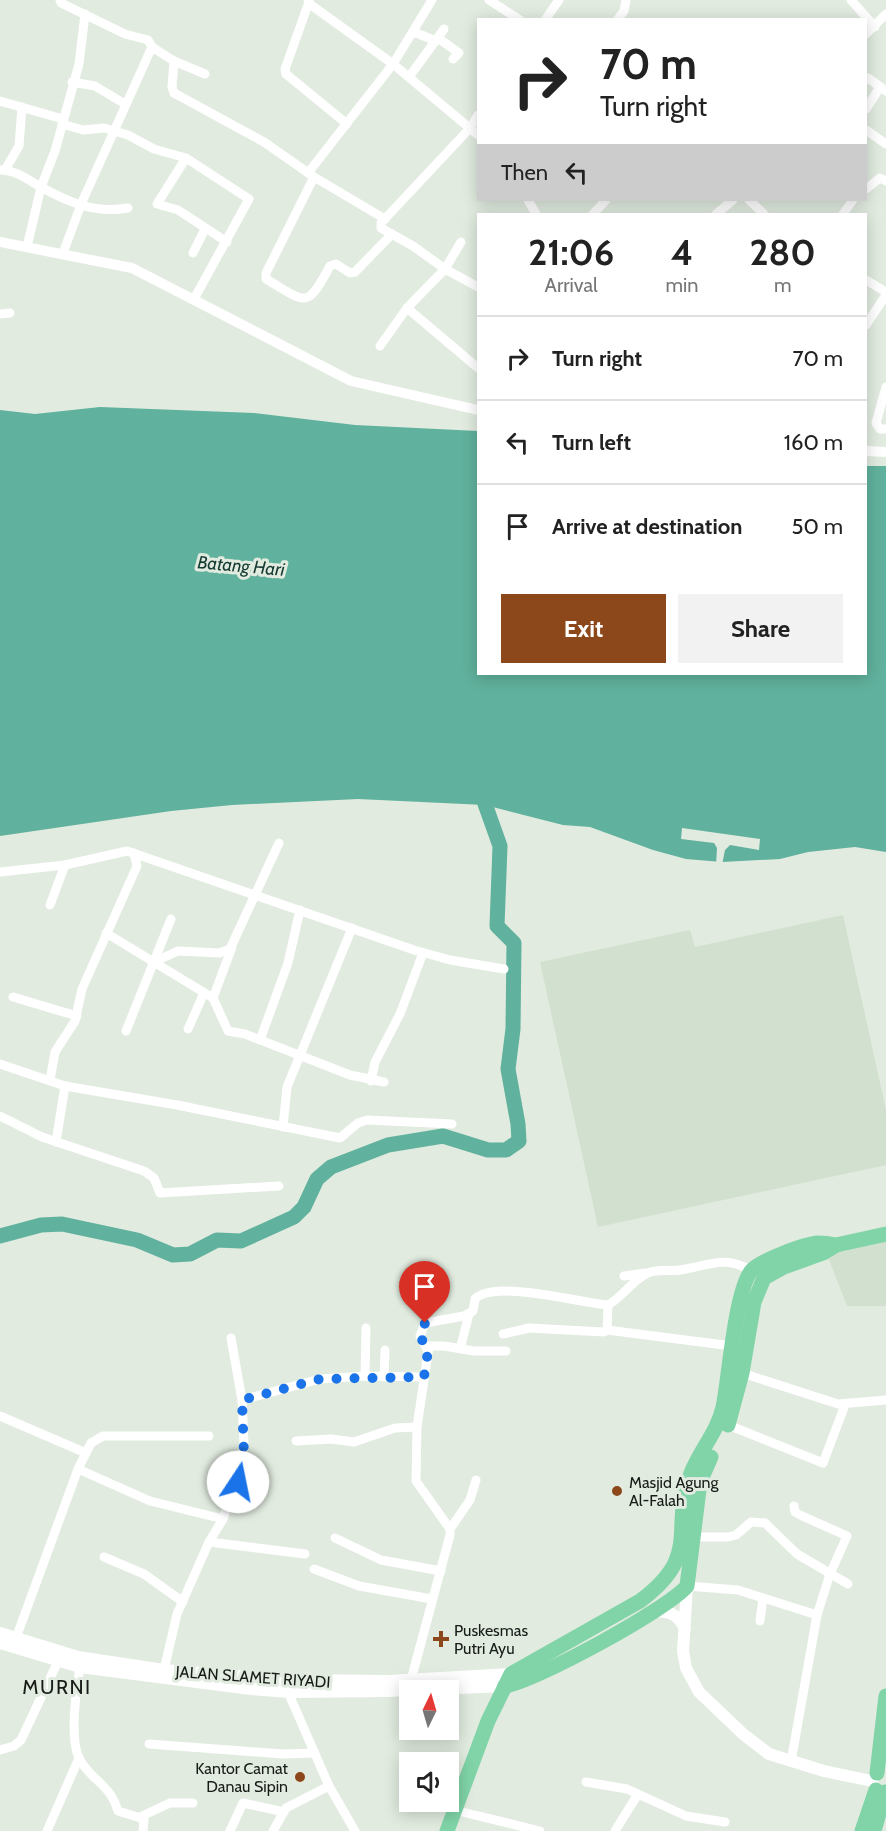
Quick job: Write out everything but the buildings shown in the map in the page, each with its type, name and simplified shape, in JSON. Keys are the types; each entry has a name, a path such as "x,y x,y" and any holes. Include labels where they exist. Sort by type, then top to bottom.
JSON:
{"highway":[{"path":"687,1537 687,1486 723,1411 732,1346 744,1285 758,1274 823,1253 837,1245 886,1234"},
{"path":"508,1680 535,1676 654,1612 674,1600 687,1586 684,1559 687,1537 702,1476 728,1425 742,1373 758,1274"},
{"path":"459,1797 488,1721 508,1680 640,1601 669,1576 684,1559"},
{"path":"874,1831 886,1696"},
{"path":"862,1831 880,1783"},
{"path":"447,1831 453,1812"}],"main road":[{"path":"687,1586 686,1668 699,1692 743,1734 769,1754 791,1762 880,1783"},
{"path":"654,1612 663,1611 676,1616 685,1631"},
{"name":"JALAN SLAMET RIYADI","path":"0,1633 80,1667 204,1678 340,1683 399,1681"},
{"name":"JALAN SLAMET RIYADI","path":"0,1643 60,1658 164,1670 288,1692 508,1680"},
{"name":"JALAN SLAMET RIYADI","path":"459,1680 508,1680"}],"street":[{"path":"60,0 125,34 148,40 152,47 174,61 204,74"},
{"path":"392,234 355,272 350,273 336,264 330,266 315,293 309,298 299,298 266,279 266,273 311,175 346,124 393,64 432,0"},
{"path":"489,0 517,18"},
{"path":"546,18 559,0"},
{"path":"620,18 626,0"},
{"path":"851,0 866,18"},
{"path":"346,124 286,74 285,69 309,1 393,64 477,134"},
{"path":"27,247 41,187 55,151 72,82 79,64 85,14"},
{"path":"867,33 886,14"},
{"path":"867,19 874,27"},
{"path":"414,32 439,36 458,51 453,59"},
{"path":"409,77 439,36"},
{"path":"63,253 80,207 152,47"},
{"path":"174,61 172,87 174,93 264,142 311,175 384,219"},
{"path":"867,80 868,78 883,89 867,108"},
{"path":"72,82 95,86 125,105"},
{"path":"0,101 83,130 99,127 128,135 153,149 186,158 249,199 194,299"},
{"path":"22,107 19,146 2,170 22,176 80,207 107,210 128,208"},
{"path":"477,117 471,127 384,219 381,228 477,286"},
{"path":"867,131 886,144"},
{"path":"186,158 157,204 178,210 227,242"},
{"path":"867,188 880,178 886,181"},
{"path":"594,213 603,201"},
{"path":"717,213 732,201"},
{"path":"750,201 763,213"},
{"path":"193,253 205,229"},
{"path":"0,242 132,268 351,381 477,407"},
{"path":"380,346 407,308 445,269 461,242"},
{"path":"867,281 886,293 867,323"},
{"path":"407,308 477,368"},
{"path":"886,387 876,423 880,429 886,429"},
{"path":"867,451 886,452"},
{"path":"188,1029 209,996 279,843"},
{"path":"0,872 64,865 120,850 423,953 504,969"},
{"path":"50,1080 55,1052 76,1016 82,989 137,866 134,853"},
{"path":"50,906 64,865"},
{"path":"260,1040 288,963 300,910"},
{"path":"126,1031 171,919"},
{"path":"283,1127 287,1087 352,928"},
{"path":"106,933 154,960 209,996 228,1031 260,1040 371,1081 384,1083"},
{"path":"154,960 178,951 222,953 233,946"},
{"path":"371,1081 375,1062 400,1014 423,953"},
{"path":"13,997 76,1016"},
{"path":"0,1064 65,1086 177,1105 340,1138 358,1123 367,1120 452,1124"},
{"path":"56,1142 65,1086"},
{"path":"0,1116 56,1142 144,1171 154,1178 160,1193 279,1186"},
{"path":"624,1275 678,1271 715,1261 758,1274"},
{"path":"428,1351 420,1336 425,1323 469,1314 473,1311 477,1296 501,1290 608,1305 648,1272"},
{"path":"607,1330 608,1305"},
{"path":"460,1349 469,1314"},
{"path":"365,1376 366,1328"},
{"path":"503,1334 529,1328 604,1332 607,1330 732,1346"},
{"path":"164,1670 177,1614 209,1542 223,1519 242,1466 244,1444 242,1400 231,1338"},
{"path":"450,1529 417,1484 417,1427 428,1351 432,1345 506,1351"},
{"path":"384,1377 385,1350"},
{"path":"742,1373 845,1406 886,1401"},
{"path":"242,1400 320,1379 365,1376 424,1377"},
{"path":"728,1425 823,1462 845,1406"},
{"path":"0,1416 86,1454"},
{"path":"296,1441 332,1439 354,1442 395,1428 417,1427"},
{"path":"16,1638 78,1469 91,1443 103,1436 209,1436"},
{"path":"78,1469 150,1501 223,1519"},
{"path":"411,1680 449,1545 450,1529 470,1500 476,1480"},
{"path":"791,1762 817,1615 830,1574 847,1534 810,1520 795,1512 794,1506"},
{"path":"687,1537 728,1537 736,1535 751,1522 765,1523 797,1554 848,1584"},
{"path":"335,1538 381,1560 441,1571"},
{"path":"209,1542 305,1554"},
{"path":"104,1557 144,1574 183,1602"},
{"path":"314,1569 359,1586 432,1599"},
{"path":"687,1586 725,1587 790,1604 817,1615"},
{"path":"760,1621 763,1598"},
{"path":"0,1750 14,1746 21,1740 60,1658"},
{"path":"47,1831 79,1758 73,1704 80,1667"},
{"path":"288,1692 328,1786 355,1831"},
{"path":"149,1744 313,1754"},
{"path":"79,1758 114,1797 118,1811 145,1825 170,1803 193,1803"},
{"path":"586,1782 627,1789 686,1816 725,1822"},
{"path":"273,1831 289,1806 328,1786"},
{"path":"615,1831 638,1794"},
{"path":"230,1831 243,1803 284,1812"},
{"path":"459,1811 540,1831"}],"shaded area":[{"path":"843,915 886,1110 886,1165 598,1227 540,962 690,930 695,947"},
{"path":"886,1239 886,1306 847,1306 828,1257 841,1249"}],"water":[{"name":"Batang Hari","path":"100,407 254,413 355,425 477,431 477,675 867,675 867,466 886,466 886,852 855,847 808,852 780,859 722,862 686,859 653,850 590,827 563,825 485,805 358,799 232,805 171,811 0,836 0,410 35,414"}],"pier":[{"path":"682,828 760,839 759,850 730,845 725,850 722,865 716,865 717,848 714,843 681,839"}],"waterway":[{"path":"0,1236 41,1225 62,1224 137,1240 173,1255 190,1254 217,1240 241,1241 294,1217 304,1207 317,1179 331,1167 388,1145 443,1136 488,1150 506,1150 519,1141 508,1069 513,1029 514,943 497,926 500,846 479,787"}],"place":[{"name":"Masjid Agung Al-Falah","path":"617,1491"},
{"name":"Puskesmas Putri Ayu","path":"441,1639"},
{"name":"Kantor Camat Danau Sipin","path":"300,1777"}],"district":[{"name":"MURNI","path":"57,1687"}],"route":[{"path":"238,1482 244,1455 242,1400 320,1379 365,1376 424,1377 428,1351 422,1344 420,1336 425,1323"}]}
